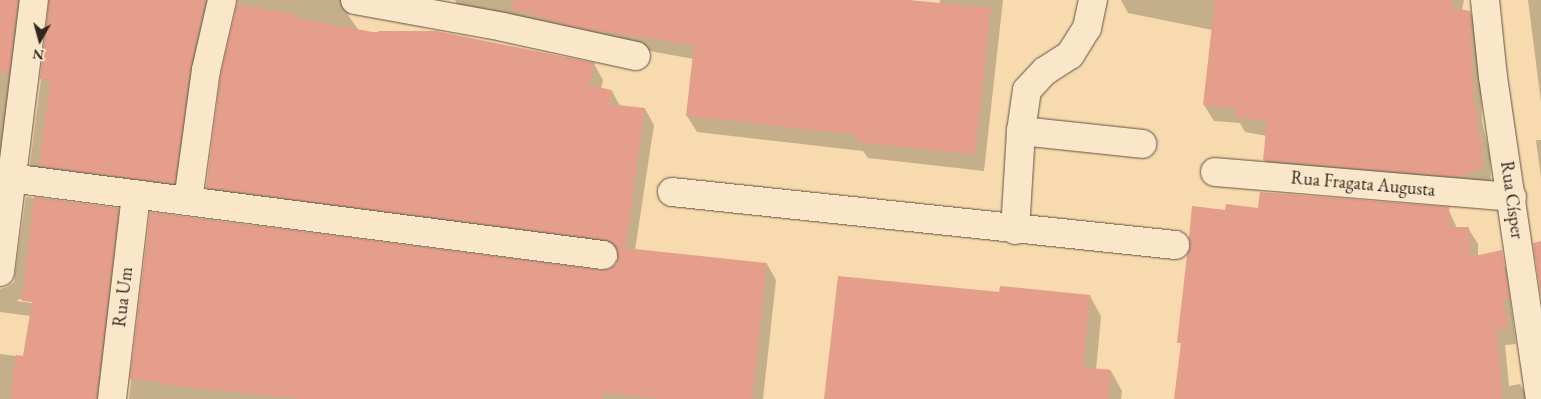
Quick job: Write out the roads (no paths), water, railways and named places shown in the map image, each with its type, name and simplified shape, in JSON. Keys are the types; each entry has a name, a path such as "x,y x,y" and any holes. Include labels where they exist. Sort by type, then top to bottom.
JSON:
{"street":[{"path":"0,272 10,178 34,0"},
{"path":"188,201 206,70 222,0"},
{"path":"355,0 503,27 636,56"},
{"path":"1015,230 1021,131 1027,90 1045,71 1070,55 1087,28 1093,0"},
{"name":"Rua Císper","path":"1485,0 1493,77 1540,399"},
{"path":"1021,131 1142,144"},
{"name":"Rua Fragata Augusta","path":"1215,172 1512,197"},
{"path":"10,178 603,255"},
{"path":"672,192 1015,230 1175,245"},
{"name":"Rua Um","path":"116,399 136,194"}]}
